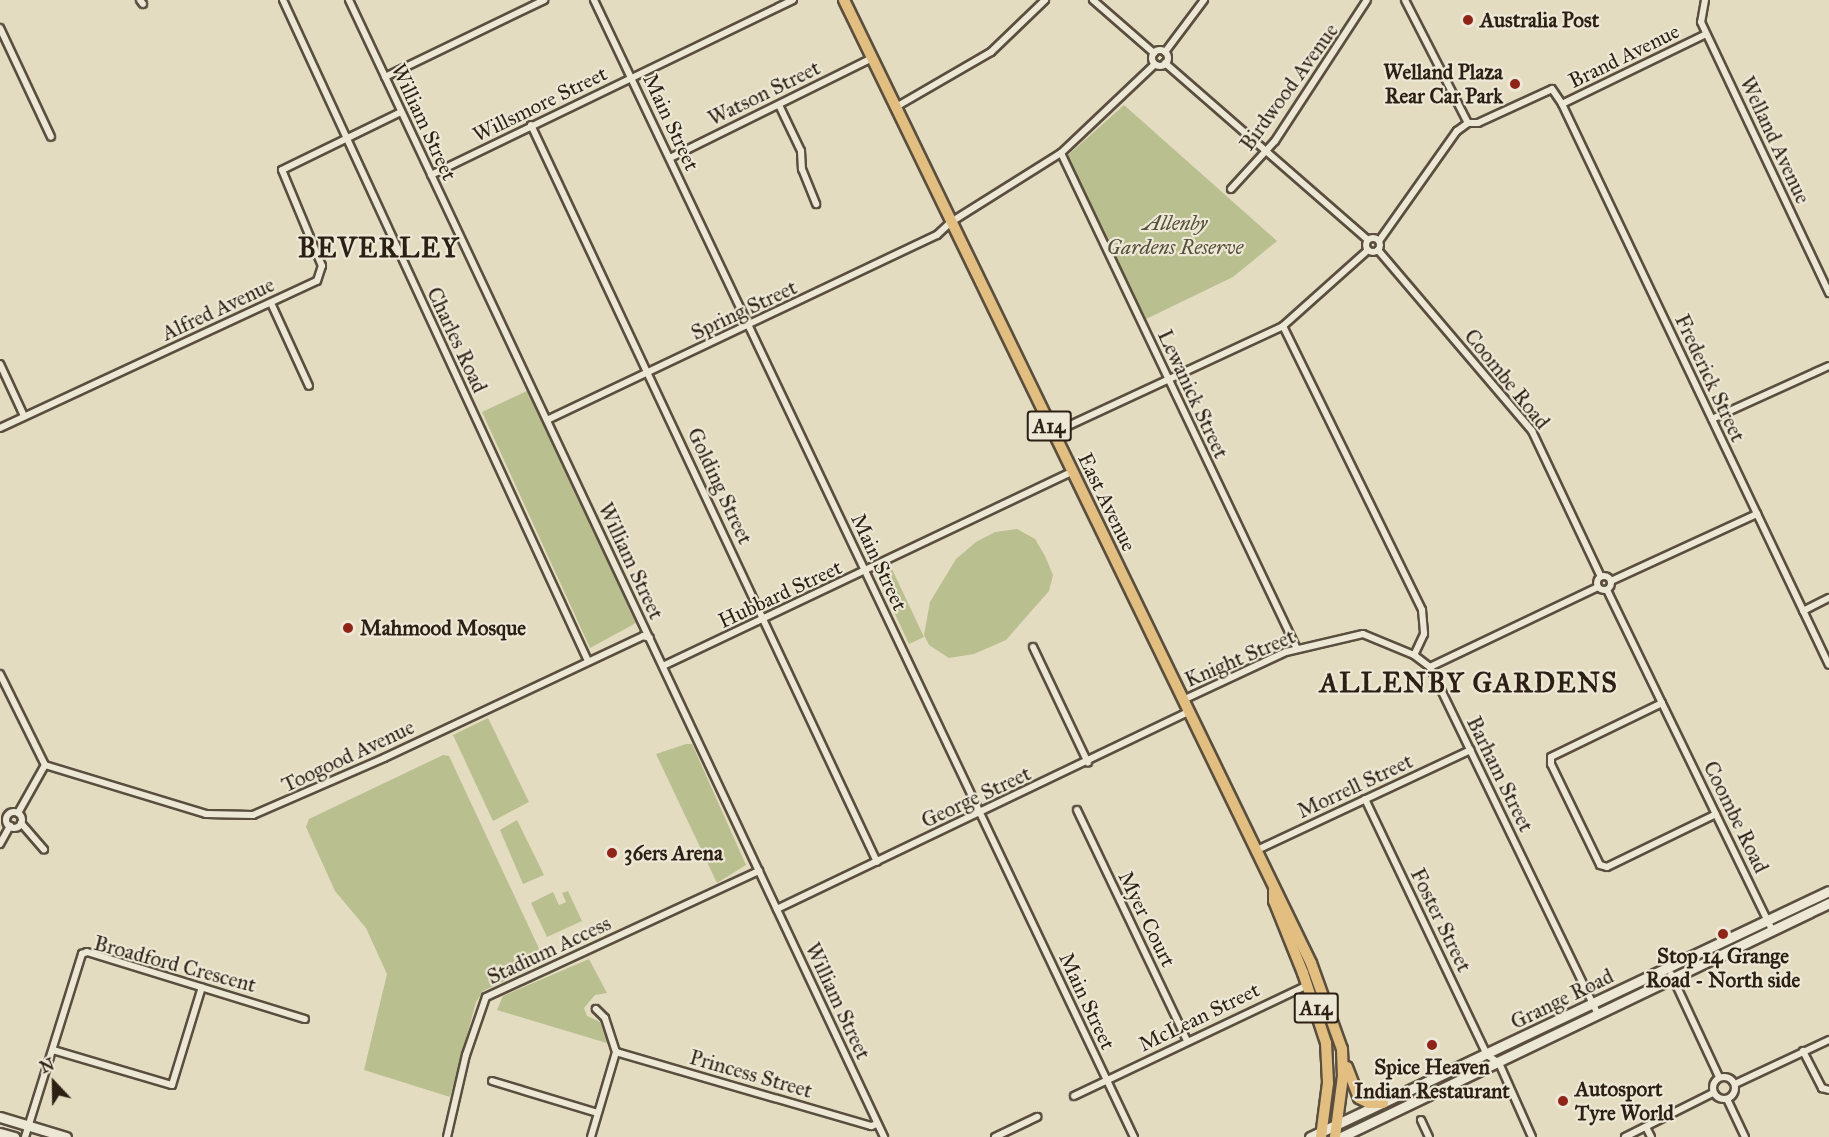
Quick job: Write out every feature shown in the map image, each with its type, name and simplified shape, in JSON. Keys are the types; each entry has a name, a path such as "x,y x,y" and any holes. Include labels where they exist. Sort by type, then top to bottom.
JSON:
{"main road":[{"name":"East Avenue","path":"844,0 1254,852 1274,890 1282,897 1311,963 1342,1052 1343,1076 1329,1132"},
{"name":"East Avenue","path":"1274,890 1274,901 1308,985 1328,1059 1329,1132"},
{"name":"Grange Road","path":"1341,1137 1598,1015 1767,920 1829,891"},
{"name":"Grange Road","path":"1310,1137 1329,1132 1383,1103 1593,1004 1772,930 1829,903"},
{"path":"1342,1052 1356,1095 1365,1102 1383,1103"},
{"path":"0,1117 66,1137"},
{"path":"0,1133 14,1137"}],"street":[{"name":"Charles Road","path":"283,0 588,661"},
{"name":"William Street","path":"349,0 884,1137"},
{"path":"385,77 544,0"},
{"name":"Main Street","path":"594,0 1134,1137"},
{"name":"Willsmore Street","path":"431,175 793,0"},
{"path":"896,107 991,52 1045,0"},
{"path":"1053,433 1283,326 1368,250 1378,250 1379,241 1368,240 1268,149 1165,63 1155,64 1154,53 1093,0"},
{"path":"1165,63 1165,52 1204,0"},
{"name":"Birdwood Avenue","path":"1231,189 1268,149 1367,0"},
{"path":"1405,0 1468,123"},
{"name":"Welland Avenue","path":"1705,0 1701,15 1706,34 1829,293"},
{"path":"0,28 51,138"},
{"name":"Brand Avenue","path":"1379,241 1457,131 1468,123 1478,123 1552,89 1562,104 1706,34"},
{"path":"1154,53 1165,52"},
{"name":"Watson Street","path":"670,158 872,58"},
{"name":"Spring Street","path":"546,420 648,374 937,235 951,222 1061,153 1155,64"},
{"name":"Frederick Street","path":"1562,104 1829,666"},
{"path":"779,105 801,151 802,169 816,204"},
{"name":"Alfred Avenue","path":"0,428 317,281 321,275 322,266 281,175 282,170 401,112"},
{"name":"Golding Street","path":"531,125 877,862"},
{"name":"Lewanick Street","path":"1061,153 1297,649"},
{"path":"1368,240 1368,250"},
{"name":"Coombe Road","path":"1378,250 1532,431 1601,577"},
{"path":"271,303 309,386"},
{"path":"1283,326 1422,610 1424,634 1414,655"},
{"path":"0,364 24,416"},
{"path":"1712,419 1829,366"},
{"name":"Hubbard Street","path":"663,666 866,572 1071,472"},
{"path":"1430,667 1598,587 1607,590 1611,581 1757,514"},
{"path":"1598,587 1601,577 1611,581"},
{"name":"Coombe Road","path":"1607,590 1772,930"},
{"path":"1803,611 1829,598"},
{"name":"Knight Street","path":"1182,701 1297,649 1363,634 1414,655"},
{"name":"Toogood Avenue","path":"45,765 206,814 253,815 363,768 643,636 650,638"},
{"path":"1033,647 1088,763"},
{"name":"Barham Street","path":"1414,655 1430,667 1598,1015"},
{"path":"0,674 45,765 18,813 21,823 44,849"},
{"path":"1662,703 1551,757 1551,764 1600,865 1607,867 1716,814"},
{"name":"George Street","path":"777,909 1088,763 1187,713"},
{"name":"Morrell Street","path":"1254,852 1471,750"},
{"name":"Foster Street","path":"1365,799 1487,1055"},
{"name":"Myer Court","path":"1077,810 1187,1041"},
{"path":"10,826 4,815 18,813"},
{"path":"0,844 10,826 21,823"},
{"name":"Stadium Access","path":"447,1137 480,1009 492,992 759,871"},
{"name":"Broadford Crescent","path":"25,1137 82,954 87,952 305,1018"},
{"path":"1671,973 1719,1077"},
{"name":"McLean Street","path":"1074,1096 1308,985"},
{"path":"53,1050 172,1085 202,987"},
{"path":"591,1137 616,1052 610,1027 596,1008"},
{"path":"1735,1084 1829,1040"},
{"name":"Princess Street","path":"616,1052 871,1126 877,1124"},
{"path":"1803,1052 1822,1088 1829,1090"},
{"path":"1487,1055 1499,1063 1532,1137"},
{"path":"1713,1093 1713,1084 1719,1077 1728,1077 1735,1084"},
{"path":"492,1081 597,1113"},
{"path":"1728,1099 1734,1093 1735,1084"},
{"path":"1625,1137 1713,1093 1728,1099 1745,1137"},
{"path":"995,1137 1037,1117"},
{"path":"1421,1120 1429,1137"},
{"path":"1646,1127 1651,1137"}],"green space":[{"name":"Allenby Gardens Reserve","path":"1124,105 1277,241 1233,277 1146,319 1067,156"},
{"path":"527,391 636,623 590,648 482,412"},
{"path":"1017,529 1035,539 1045,556 1053,575 1049,591 1006,640 974,654 949,658 929,645 924,635 930,602 956,559 976,542 995,532"},
{"path":"891,567 924,637 909,644 878,578"},
{"path":"488,718 529,802 493,821 453,735"},
{"path":"692,744 746,865 717,883 656,754"},
{"path":"443,755 449,756 543,957 541,963 483,991 476,1002 450,1097 364,1070 387,974 366,928 335,891 306,827 309,819"},
{"path":"517,820 544,875 523,884 500,830"},
{"path":"568,891 582,921 547,937 531,903 553,892 559,905 566,902 562,893"},
{"path":"589,959 607,993 595,995 584,1008 587,1016 600,1022 610,1044 497,1010 503,996"}],"place":[{"name":"Australia Post","path":"1468,20"},
{"name":"Welland Plaza Rear Car Park","path":"1515,84"},
{"name":"Mahmood Mosque","path":"348,628"},
{"name":"36ers Arena","path":"612,853"},
{"name":"Stop 14 Grange Road - North side","path":"1723,934"},
{"name":"Spice Heaven Indian Restaurant","path":"1432,1045"},
{"name":"Autosport Tyre World","path":"1563,1101"}],"district":[{"name":"BEVERLEY","path":"379,248"},
{"name":"ALLENBY GARDENS","path":"1469,683"}]}
